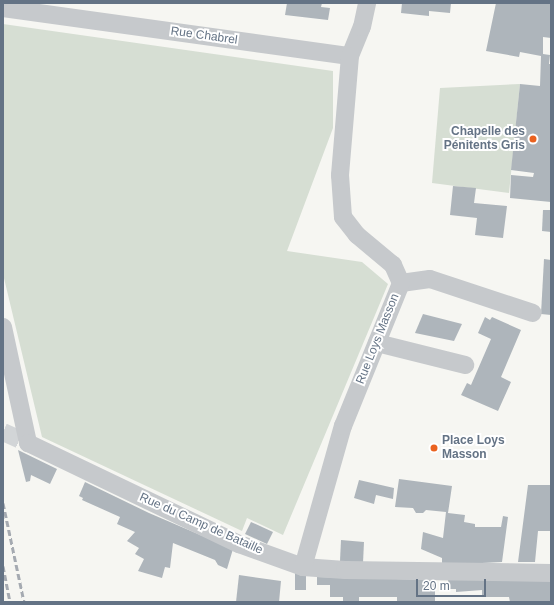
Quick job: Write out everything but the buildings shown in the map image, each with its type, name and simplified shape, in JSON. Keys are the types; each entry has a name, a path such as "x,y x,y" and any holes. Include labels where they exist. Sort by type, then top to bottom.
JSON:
{"street":[{"path":"350,56 362,27 367,3"},
{"name":"Rue Chabrel","path":"3,8 350,56"},
{"name":"Rue Loys Masson","path":"303,567 343,426 401,283 393,265 357,235 343,217 340,176 350,56"},
{"path":"401,283 430,279 533,313"},
{"name":"Rue du Camp de Bataille","path":"3,327 28,444 239,544 303,567 345,570 551,573"},
{"path":"377,343 465,365"}],"shaded area":[{"path":"3,24 333,71 333,128 287,251 362,262 388,284 283,535 247,518 242,531 42,437 3,274"},
{"path":"520,84 509,193 432,183 440,88"}],"tunnel":[{"path":"3,432 28,443"}],"railway":[{"path":"3,503 24,602"},
{"path":"3,566 10,602"}],"place":[{"name":"Chapelle des Pénitents Gris","path":"533,139"},
{"name":"Place Loys Masson","path":"434,448"}]}
